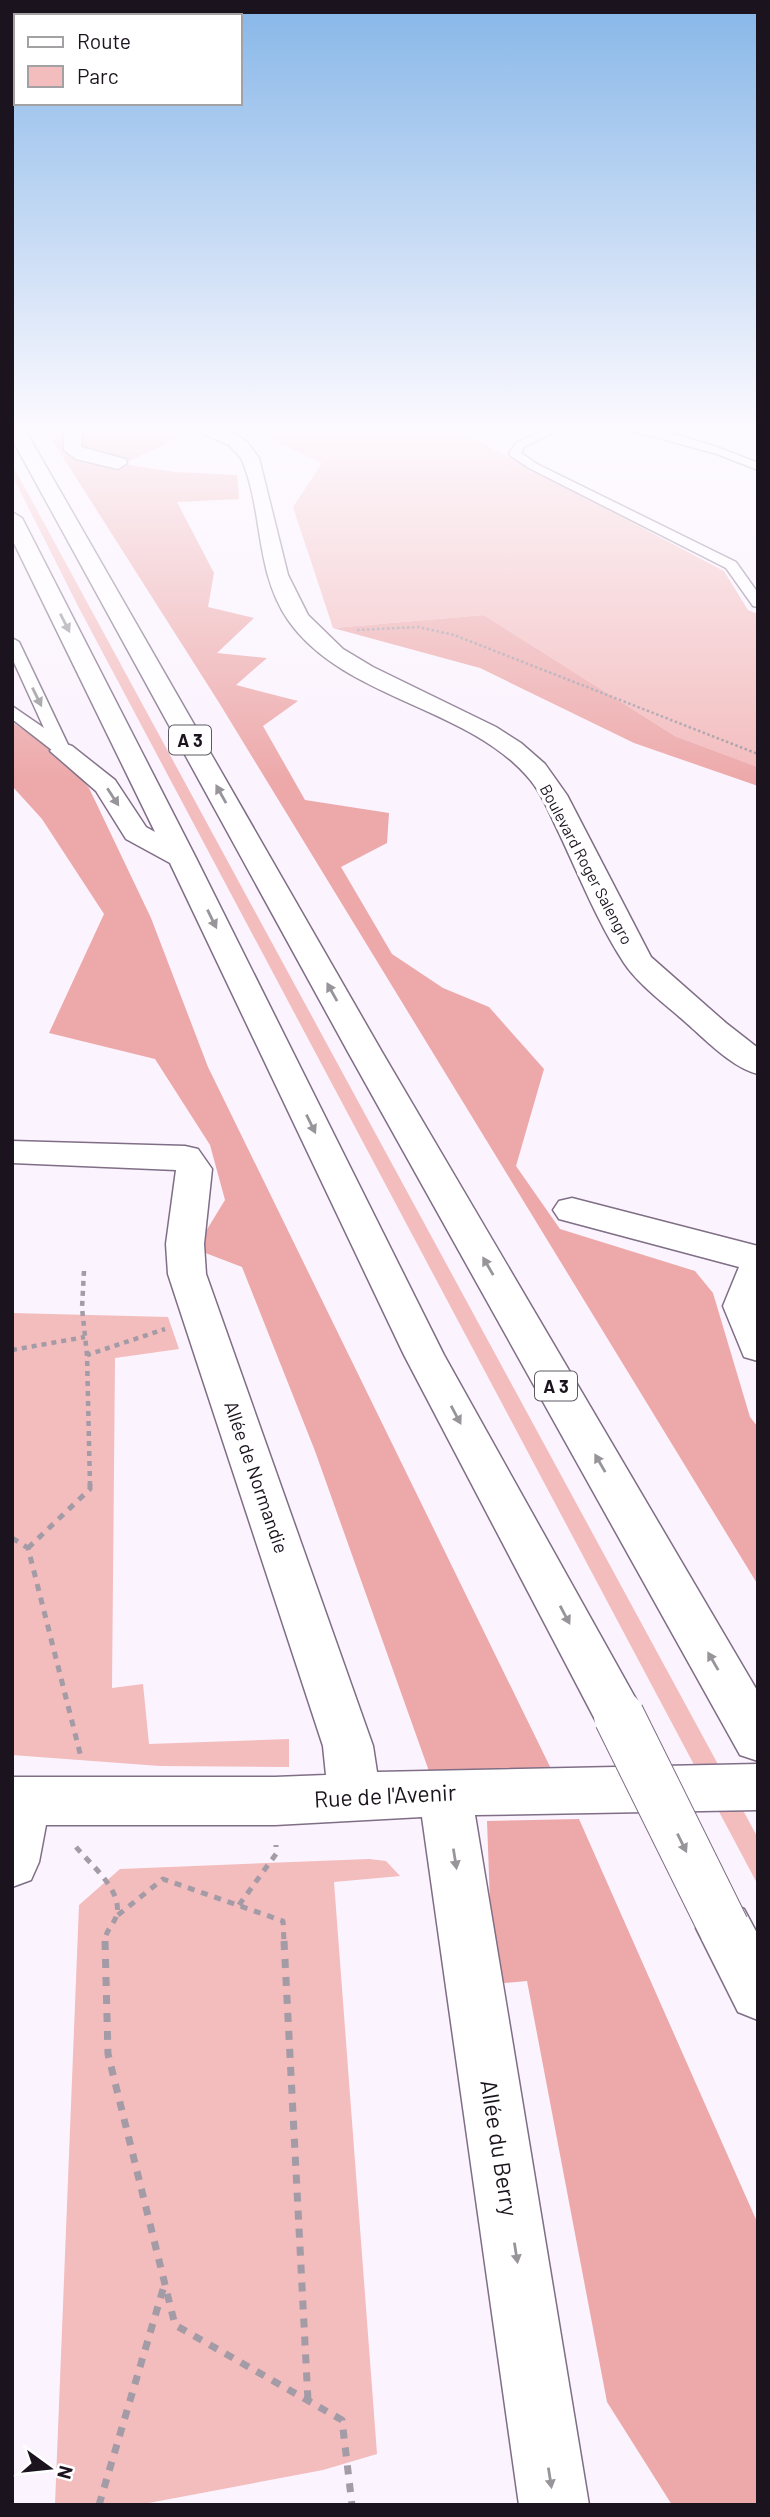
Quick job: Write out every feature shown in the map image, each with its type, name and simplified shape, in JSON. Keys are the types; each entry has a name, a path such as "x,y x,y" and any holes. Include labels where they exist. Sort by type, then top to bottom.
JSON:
{"main road":[{"path":"26,545 182,858 424,1355 619,1716 758,1992"},
{"name":"A 3","path":"81,545 365,1052 752,1730"},
{"name":"Boulevard Roger Salengro","path":"271,545 279,580 298,618 335,654 487,732 512,748 536,770 554,795 618,926 639,962 714,1030 758,1064"},
{"path":"279,580 289,576 282,545"},
{"path":"63,751 106,786 136,833 182,858"},
{"name":"Allée de Normandie","path":"12,1153 185,1157 194,1169 185,1244 187,1273 348,1746 355,1797"},
{"path":"572,1210 758,1259"},
{"path":"758,1274 754,1275 743,1306 758,1347"},
{"name":"Rue de l'Avenir","path":"37,1802 275,1801 445,1792 758,1787"},
{"name":"Allée du Berry","path":"445,1792 554,2505"},
{"path":"12,1862 37,1802"}],"lane":[{"path":"692,545 731,565 758,603"},
{"path":"12,642 18,667 63,751"},
{"path":"12,711 63,751"}],"path":[{"path":"311,633 418,627 454,635 758,754"},
{"path":"28,1548 90,1489 87,1355 82,1308 84,1271"},
{"path":"87,1355 202,1317"},
{"path":"12,1350 85,1337"},
{"path":"12,1538 28,1548 82,1761 37,1802 114,1892 117,1915"},
{"path":"239,1905 276,1854 275,1801"},
{"path":"308,2401 283,1921 163,1879 117,1915 105,1935 108,2054 175,2325 308,2401 342,2420 352,2505"},
{"path":"99,2505 165,2285"}],"green space":[{"path":"47,545 56,545 758,1838 758,1885"},
{"path":"306,545 676,545 724,571 748,610 758,614 758,767 675,736 484,615 333,628"},
{"path":"12,1313 168,1317 179,1349 115,1358 112,1688 143,1684 149,1744 289,1739 289,1767 160,1766 12,1755"},
{"path":"369,1859 386,1861 400,1876 334,1882 377,2454 323,2470 138,2505 55,2505 79,1905 120,1869"}],"shaded area":[{"path":"119,545 200,545 214,573 208,607 254,618 217,653 267,658 236,685 298,701 263,726 305,800 389,813 387,843 341,867 392,954 443,988 489,1007 544,1069 516,1166 560,1229 695,1271 713,1293 750,1417 758,1427 758,1585 218,701"},
{"path":"484,615 675,736 758,767 758,786 634,743 480,668 333,628"},
{"path":"12,722 58,752 89,788 151,918 208,1067 556,1779 430,1774 315,1451 242,1267 195,1249 225,1200 210,1145 155,1059 49,1033 104,914 42,819 12,786"},
{"path":"579,1819 758,2224 758,2505 672,2505 607,2402 527,1981 493,1984 487,1821"}]}
